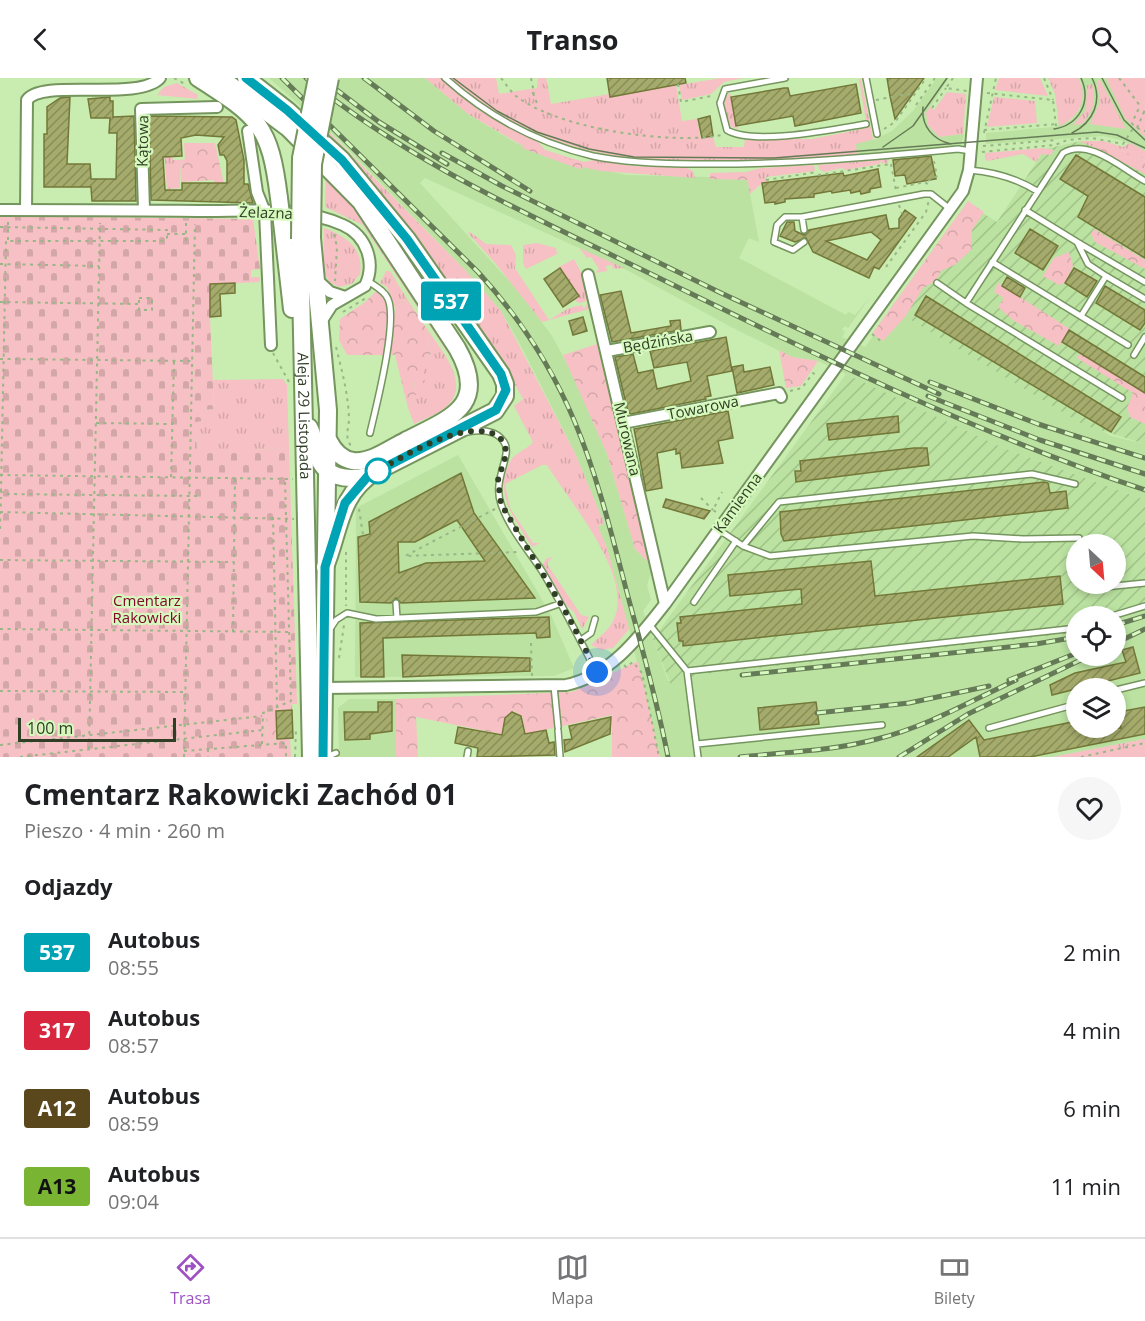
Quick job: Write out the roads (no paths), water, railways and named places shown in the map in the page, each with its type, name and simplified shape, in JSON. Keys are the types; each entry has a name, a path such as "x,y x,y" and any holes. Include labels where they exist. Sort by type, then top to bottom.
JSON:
{"main road":[{"path":"198,78 251,116 263,129 273,155 294,326 303,353"},
{"path":"221,78 288,128 321,159 370,215 467,366 471,381 466,400 457,413 370,458 357,461 342,457 329,441"},
{"path":"246,78 287,110 342,160 388,214 501,374 506,390 496,410 368,476 349,480 338,478 329,472 319,460 313,435 303,419"},
{"name":"Aleja 29 Listopada","path":"311,757 303,419 306,238 301,158 317,78"},
{"path":"306,238 313,164 330,78"},
{"name":"Aleja 29 Listopada","path":"306,238 321,322 329,342 329,472 323,688 328,756"},
{"path":"325,567 345,503 368,476"}],"street":[{"path":"26,210 27,100 35,86 43,81 56,80 153,84 160,78"},
{"name":"Kamienna","path":"323,688 575,684 618,658 665,604 965,188 969,170 977,78"},
{"name":"Kątowa","path":"144,210 141,109 217,107"},
{"path":"248,131 257,192 265,212 271,345"},
{"name":"Żelazna","path":"0,210 265,212 325,218 353,231 363,243 370,259 368,281"},
{"name":"Murowana","path":"588,275 665,604"},
{"path":"314,278 330,292 345,297"},
{"path":"321,322 328,309 345,297 360,291 368,281"},
{"name":"Będzińska","path":"607,351 710,332"},
{"name":"Towarowa","path":"623,423 780,395"}],"lane":[{"path":"445,78 469,99 512,126 549,142 593,156 667,164 816,161 932,151 971,151"},
{"path":"785,78 725,89 720,103 725,127 730,132 741,135 797,135 866,124"},
{"path":"866,78 876,133"},
{"path":"966,303 1060,156 1077,148 1094,152 1145,181"},
{"path":"969,170 991,171 1023,182 1037,191"},
{"path":"804,242 793,250 774,242 774,231 782,219 929,194 950,209"},
{"path":"1026,210 1145,282"},
{"path":"802,217 804,230"},
{"path":"1077,242 1088,264 1145,299"},
{"path":"992,262 1128,345"},
{"path":"1081,316 1106,276"},
{"path":"368,281 385,294 390,309 387,357 370,433"},
{"path":"937,284 1122,398"},
{"path":"1134,355 1145,337"},
{"path":"445,437 484,431 495,433 505,443 507,452 498,480 501,504 597,672"},
{"path":"743,546 778,502 1032,474 1075,483"},
{"path":"719,530 743,546 770,556 973,536 1066,538"},
{"path":"694,602 736,541"},
{"path":"1126,585 1145,583"},
{"path":"396,603 397,618"},
{"path":"324,642 336,620 347,613 367,618 397,618 536,612 559,604"},
{"path":"1126,612 1145,606"},
{"path":"580,640 591,633 594,619"},
{"path":"649,624 687,671 698,757"},
{"path":"687,671 1066,629"},
{"path":"1126,687 1145,682"},
{"path":"554,686 560,757"},
{"path":"988,728 1066,707"},
{"path":"696,744 882,725"}],"tram line":[{"path":"453,78 497,111 537,132 589,149 634,157 774,158 1097,132 1117,135 1145,148"},
{"path":"883,147 913,126 947,78"},
{"path":"1054,129 1070,123 1081,111 1085,96 1081,78"},
{"path":"1072,133 1086,123 1094,110 1097,94 1092,78"},
{"path":"1102,78 1124,120 1145,140"},
{"path":"923,107 926,126 934,136 951,144"}],"railway":[{"path":"282,78 478,272 509,309 557,383 574,420 602,500 668,757"},
{"path":"306,78 388,137 431,163 562,231 896,391 1019,443 1145,490"},
{"path":"321,78 379,122 447,164"},
{"path":"364,78 434,131 530,191"},
{"path":"442,153 502,186 721,293 939,394"},
{"path":"930,382 1038,424 1145,458"},
{"path":"928,396 1040,440 1145,474"},
{"path":"1126,622 1145,616"},
{"path":"1126,638 1145,629"},
{"path":"742,675 1066,639"},
{"path":"1009,680 1066,657"},
{"path":"899,757 968,714 1068,666"},
{"path":"740,757 826,749 895,734 931,721 1016,680"},
{"path":"817,713 909,703 989,686"}],"park label":[{"name":"Cmentarz Rakowicki","path":"147,610"}]}
